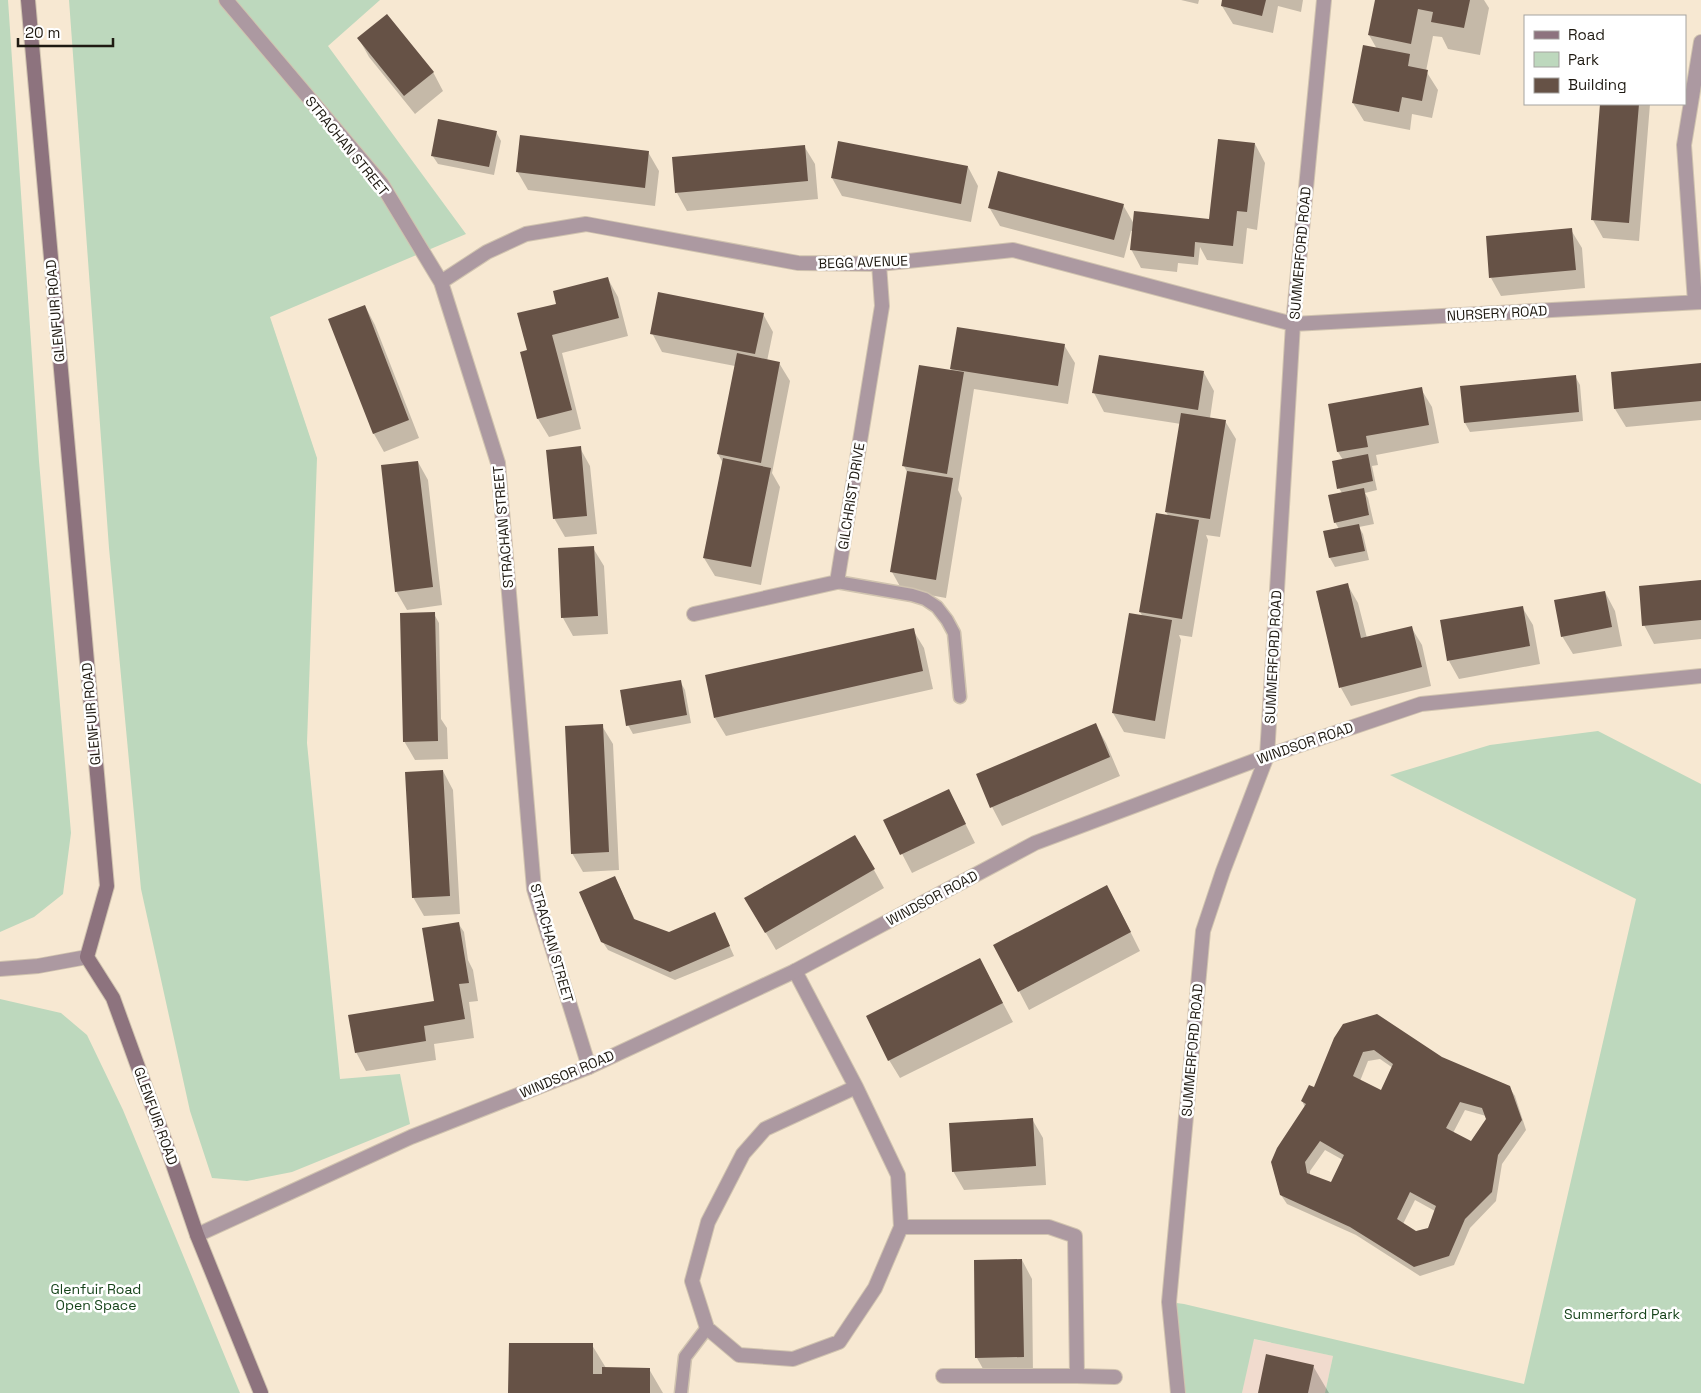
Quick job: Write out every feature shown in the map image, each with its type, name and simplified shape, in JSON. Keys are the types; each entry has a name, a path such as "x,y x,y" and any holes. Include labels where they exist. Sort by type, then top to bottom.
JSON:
{"main road":[{"name":"GLENFUIR ROAD","path":"28,0 107,886 87,957 113,998 197,1235 261,1393"}],"street":[{"name":"STRACHAN STREET","path":"226,0 381,183 441,282 498,463 534,889 588,1067"},
{"name":"SUMMERFORD ROAD","path":"1178,1393 1169,1302 1203,931 1223,871 1268,756 1293,324 1324,0"},
{"path":"1698,302 1684,145 1701,42"},
{"name":"BEGG AVENUE","path":"441,282 487,252 526,234 586,224 798,263 879,264 1013,250 1293,324"},
{"name":"GILCHRIST DRIVE","path":"837,582 882,306 879,264"},
{"name":"NURSERY ROAD","path":"1293,324 1698,302"},
{"path":"694,614 837,582"},
{"name":"WINDSOR ROAD","path":"197,1235 411,1137 588,1067 795,971 1035,843 1268,756 1421,704 1701,676"},
{"path":"0,969 38,966 87,957"},
{"path":"795,971 856,1087 898,1175 902,1227 875,1288 839,1342 793,1359 739,1355 706,1328 692,1281 708,1222 743,1154 765,1129 856,1087"},
{"path":"902,1227 1049,1227 1076,1236 1077,1376"},
{"path":"942,1376 1115,1377"}],"lane":[{"path":"837,582 912,595 925,599 937,606 948,620 954,633 960,697"},
{"path":"681,1393 685,1357 706,1328"}],"shaded area":[{"path":"1253,1339 1333,1356 1325,1393 1242,1393"}],"green space":[{"path":"0,0 8,0 39,461 71,833 63,894 34,917 0,932"},
{"path":"69,0 380,0 328,46 466,234 270,317 317,458 307,743 340,1079 400,1074 410,1124 292,1172 247,1181 212,1178 190,1111 141,889 109,548"},
{"name":"Summerford Park","path":"1598,731 1701,784 1701,1393 1325,1393 1333,1356 1254,1339 1242,1393 1178,1393 1169,1302 1524,1384 1636,899 1390,775 1490,745"},
{"name":"Glenfuir Road Open Space","path":"0,999 61,1013 87,1035 123,1110 240,1393 0,1393"}],"building":[{"path":"1222,0 1266,0 1262,16 1221,6"},
{"path":"1375,0 1470,0 1464,28 1431,22 1433,12 1418,9 1411,44 1368,35"},
{"path":"387,14 434,72 404,96 357,38"},
{"path":"1363,45 1410,54 1408,66 1428,70 1422,101 1402,97 1399,112 1352,103"},
{"path":"1600,105 1639,105 1629,223 1591,220"},
{"path":"438,119 497,131 489,167 431,156"},
{"path":"520,135 649,151 645,188 516,172"},
{"path":"1218,139 1255,143 1247,212 1237,211 1233,246 1195,242 1194,257 1130,250 1134,211 1209,219"},
{"path":"838,141 968,166 961,204 831,178"},
{"path":"805,145 808,181 675,193 672,157"},
{"path":"998,171 1124,204 1114,240 988,208"},
{"path":"1572,228 1576,270 1489,278 1486,236"},
{"path":"608,277 619,318 552,335 572,410 537,419 520,352 527,350 517,313 556,304 553,291"},
{"path":"658,292 764,313 755,354 650,334"},
{"path":"365,305 409,420 373,434 328,319"},
{"path":"957,327 1065,344 1058,386 950,369"},
{"path":"737,353 780,362 761,463 717,454"},
{"path":"1099,355 1204,371 1198,410 1092,393"},
{"path":"1701,363 1701,401 1614,409 1611,372"},
{"path":"919,365 964,372 947,474 902,466"},
{"path":"1576,375 1579,412 1464,423 1460,386"},
{"path":"1422,387 1429,425 1366,436 1368,447 1337,452 1328,404"},
{"path":"1181,413 1226,420 1210,519 1165,512"},
{"path":"581,446 587,516 553,519 546,450"},
{"path":"1368,454 1373,481 1337,489 1332,461"},
{"path":"723,458 771,468 751,567 703,558"},
{"path":"418,461 433,587 395,592 381,465"},
{"path":"907,471 953,478 936,580 890,572"},
{"path":"1364,488 1369,515 1334,523 1328,495"},
{"path":"1156,513 1199,520 1182,619 1139,612"},
{"path":"1359,524 1365,551 1329,558 1323,531"},
{"path":"594,546 598,616 561,618 558,548"},
{"path":"1701,580 1701,620 1642,626 1639,586"},
{"path":"1348,583 1361,638 1412,626 1422,667 1339,688 1316,591"},
{"path":"1605,591 1612,627 1561,637 1554,600"},
{"path":"1523,606 1530,646 1447,661 1440,620"},
{"path":"435,612 438,741 403,742 400,613"},
{"path":"1129,613 1172,620 1155,721 1112,713"},
{"path":"914,628 923,671 714,718 705,675"},
{"path":"681,680 687,715 626,726 620,690"},
{"path":"1096,723 1110,757 990,808 976,774"},
{"path":"603,724 609,852 571,854 565,726"},
{"path":"443,770 450,896 412,898 405,772"},
{"path":"949,789 966,824 900,855 883,820"},
{"path":"855,835 875,869 765,933 744,898"},
{"path":"615,876 634,919 669,932 715,912 730,946 670,972 601,942 579,892"},
{"path":"1107,885 1131,932 1018,992 993,945"},
{"path":"459,922 469,983 459,984 465,1019 424,1026 426,1041 355,1053 348,1015 434,1001 422,928"},
{"path":"980,958 1003,1003 888,1061 866,1016"},
{"path":"1377,1014 1442,1057 1510,1086 1522,1120 1498,1155 1492,1192 1465,1219 1449,1256 1414,1267 1350,1227 1280,1195 1271,1162 1277,1148 1306,1104 1301,1101 1309,1085 1314,1087 1334,1038 1343,1024","holes":["1374,1050 1393,1064 1381,1090 1353,1076 1363,1052","1460,1102 1482,1108 1486,1119 1471,1141 1446,1128","1320,1141 1344,1155 1331,1182 1307,1173 1305,1162","1410,1192 1436,1206 1428,1228 1416,1231 1397,1219"]},
{"path":"1033,1118 1036,1166 952,1172 949,1123"},
{"path":"1022,1259 1024,1357 975,1358 974,1260"},
{"path":"509,1343 593,1343 593,1374 602,1374 602,1367 650,1368 650,1393 508,1393"},
{"path":"1266,1354 1314,1365 1308,1393 1258,1393"}]}
